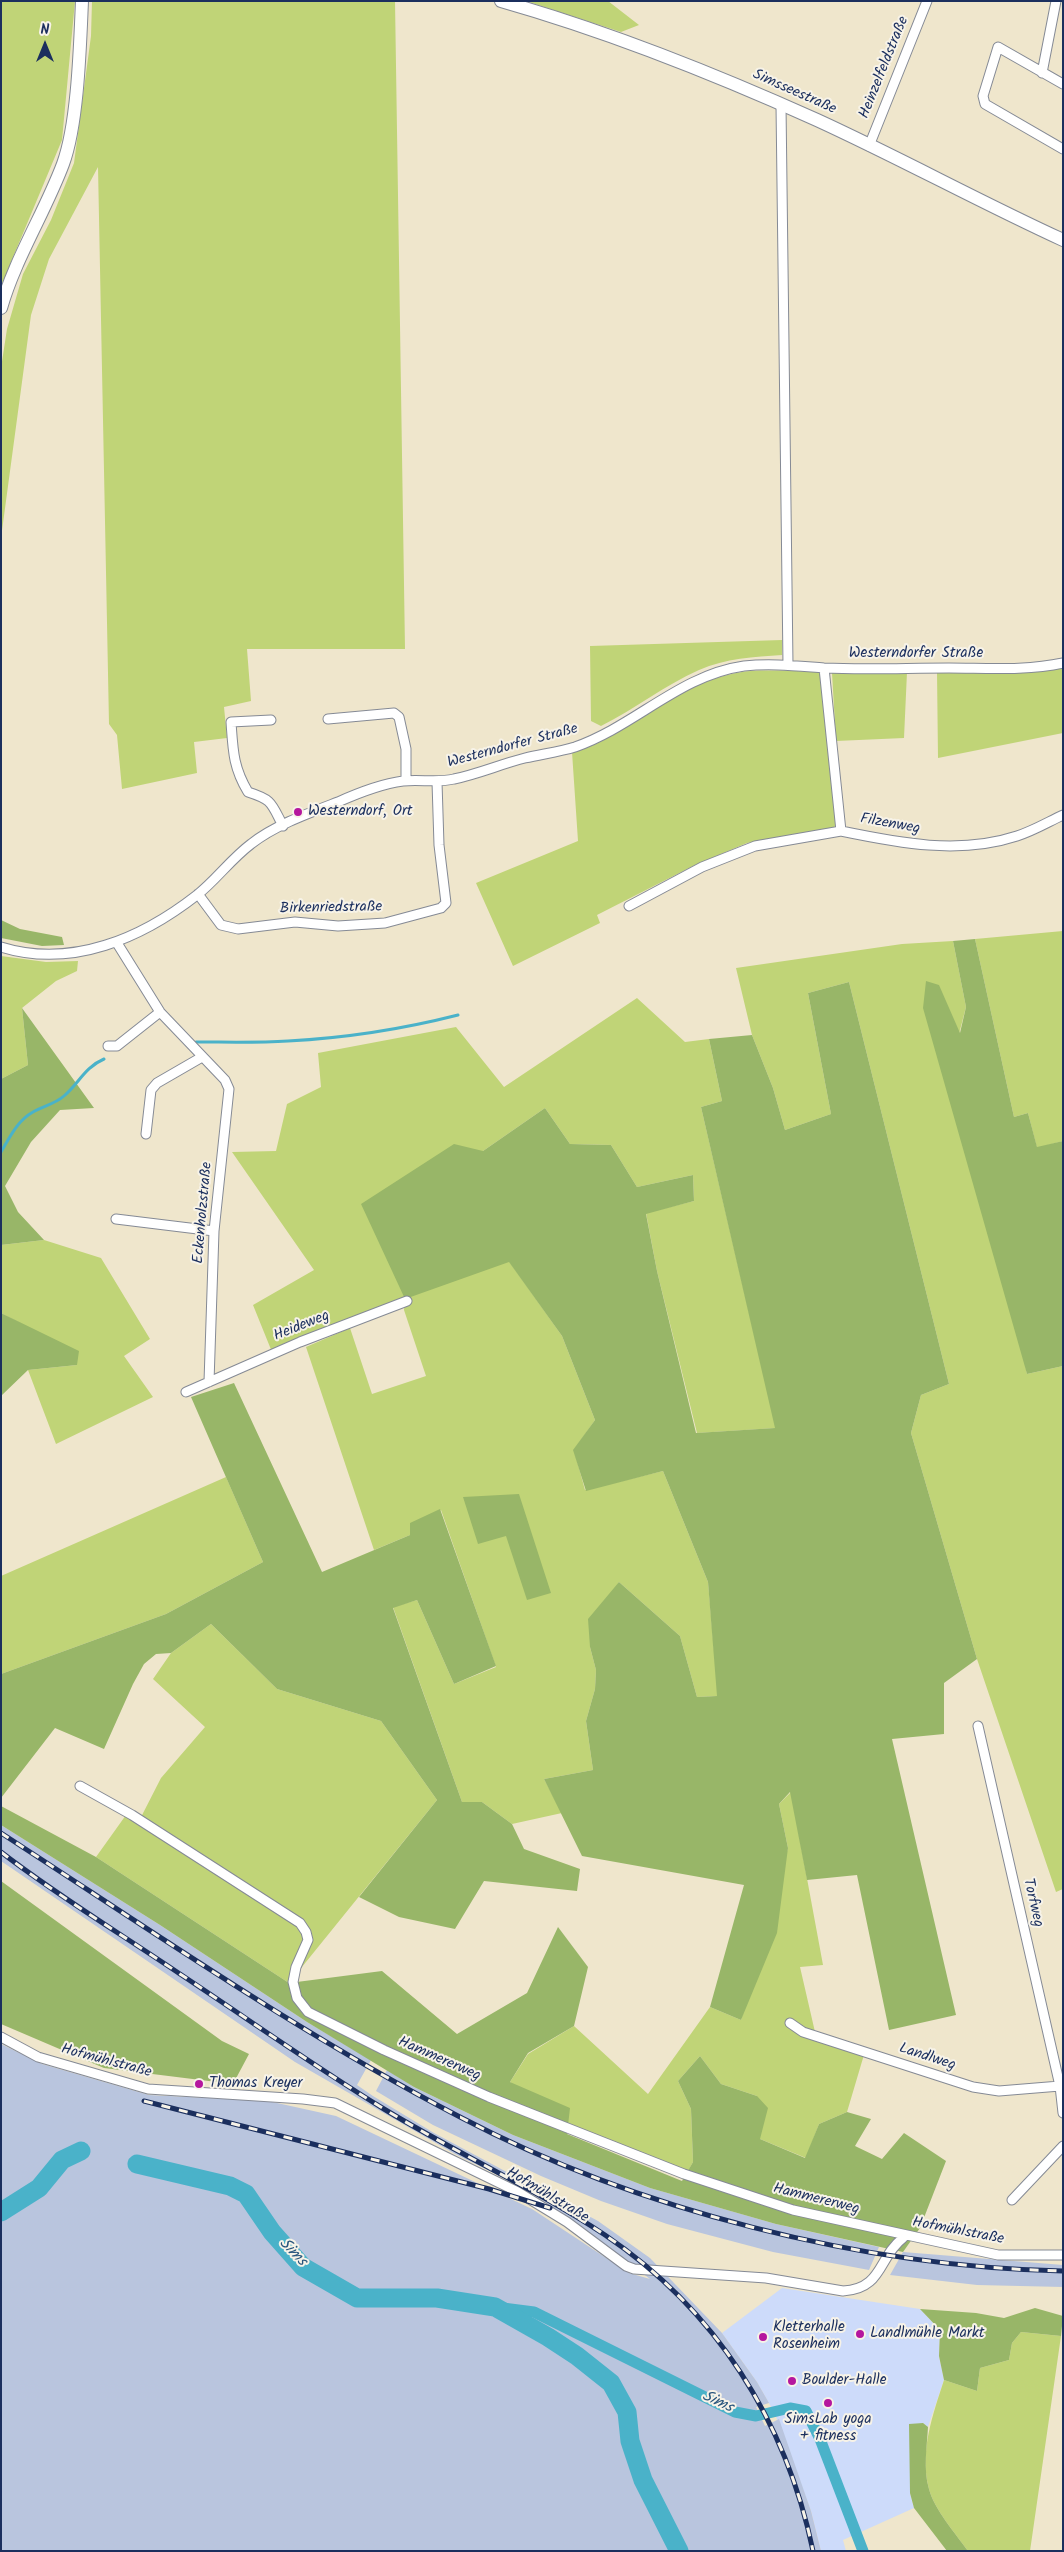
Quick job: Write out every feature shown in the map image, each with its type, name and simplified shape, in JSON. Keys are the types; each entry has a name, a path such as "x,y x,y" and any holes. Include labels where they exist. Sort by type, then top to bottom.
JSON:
{"main road":[{"path":"1,308 6,289 43,215 64,162 72,121 82,1"},
{"name":"Simsseestraße","path":"501,1 544,14 702,70 869,146 1063,240"}],"street":[{"name":"Heinzelfeldstraße","path":"869,146 926,1"},
{"path":"1042,73 1056,1"},
{"path":"1063,84 998,47 983,96 985,104 1063,149"},
{"path":"780,105 788,664"},
{"name":"Westerndorfer Straße","path":"1,947 50,954 88,952 116,943 159,920 198,894 250,845 283,826 340,800 388,784 406,781 437,782 454,779 525,758 573,747 615,728 689,684 712,674 744,666 788,664 824,668 1021,668 1063,663"},
{"name":"Filzenweg","path":"824,668 841,830 917,845 963,846 1018,836 1063,815"},
{"path":"328,719 394,713 399,717 406,749 406,781"},
{"path":"271,720 231,722 233,752 238,776 248,792 264,796 270,801 283,826"},
{"name":"Birkenriedstraße","path":"198,894 221,926 238,929 295,922 338,926 385,923 441,908 446,903 439,845 437,782"},
{"path":"629,906 702,867 754,846 841,830"},
{"name":"Eckenholzstraße","path":"116,943 160,1012 225,1080 230,1089 214,1231 210,1382"},
{"path":"108,1046 117,1046 160,1012"},
{"path":"146,1134 152,1090 157,1082 202,1057"},
{"path":"116,1219 214,1231"},
{"name":"Heideweg","path":"186,1392 300,1342 407,1301"},
{"name":"Torfweg","path":"978,1726 1061,2085 1063,2113"},
{"name":"Hammererweg","path":"80,1786 132,1815 300,1923 306,1932 308,1940 296,1968 293,1982 296,1998 308,2012 384,2050 489,2097 684,2174 793,2210 903,2234"},
{"name":"Landlweg","path":"790,2023 803,2032 973,2087 998,2091 1061,2085"},
{"name":"Hofmühlstraße","path":"1,2037 38,2056 148,2089 303,2099 335,2103 518,2192 567,2222 626,2266 634,2269 766,2278 843,2291 854,2290 874,2279 895,2246 903,2238 903,2234 998,2255 1063,2255"},
{"path":"1012,2200 1063,2146"}],"shaded area":[{"path":"1,1825 160,1925 307,2022 371,2060 357,2085 373,2096 434,2133 598,2221 650,2258 722,2333 757,2382 769,2403 756,2407 765,2426 779,2419 811,2511 821,2551 1,2551 1,2044 42,2064 149,2095 268,2101 336,2116 532,2209 629,2273 650,2279 573,2220 516,2184 455,2154 295,2062 1,1861"},
{"path":"387,2070 414,2087 513,2135 650,2188 776,2224 879,2247 869,2270 773,2252 667,2224 601,2201 541,2176 433,2125 376,2091"},
{"path":"903,2252 1063,2265 1063,2287 977,2285 890,2275"},
{"path":"782,2288 920,2309 940,2330 939,2356 944,2380 928,2427 923,2423 910,2493 914,2508 843,2540 846,2551 821,2551 811,2511 775,2414 757,2382 722,2333"}],"green space":[{"path":"1,1 75,1 62,140 1,286"},
{"path":"92,1 395,1 405,649 247,649 251,701 224,707 227,738 194,742 197,773 122,789 117,735 109,724 98,167 49,259 31,315 1,538 1,368 7,329 23,274 51,220 74,163 91,36"},
{"path":"526,1 608,1 639,25 621,32"},
{"path":"782,640 782,655 740,659 709,666 674,683 601,726 591,721 590,646"},
{"path":"1063,668 1063,733 938,758 937,672"},
{"path":"755,671 820,671 837,822 834,828 747,843 695,865 597,915 600,923 513,966 476,883 578,841 572,752 593,744 673,698 714,679 736,673"},
{"path":"907,672 904,738 836,741 832,673"},
{"path":"1,920 20,929 62,937 64,945 42,946 1,938"},
{"path":"1063,931 1063,1141 1037,1148 1028,1113 1014,1117 975,939"},
{"path":"975,939 1014,1117 1028,1113 1037,1147 1063,1141 1063,1366 1027,1374 923,1008 926,981 939,985 960,1033 966,1007 953,941"},
{"path":"953,941 966,1007 959,1034 1027,1374 1063,1366 1063,1889 1056,1892 977,1659 911,1433 921,1395 949,1384 849,982 808,993 831,1114 785,1130 773,1088 752,1035 736,968 902,944"},
{"path":"1,956 46,962 78,961 77,971 56,981 22,1008 28,1065 1,1079"},
{"path":"849,982 949,1384 921,1395 911,1433 977,1659 944,1683 944,1734 892,1739 956,2015 889,2030 857,1875 807,1880 790,1792 779,1804 788,1848 777,1933 741,2020 710,2007 744,1885 582,1856 544,1779 593,1770 586,1721 595,1689 596,1670 590,1647 588,1619 619,1582 680,1636 697,1697 717,1696 708,1582 663,1471 586,1491 573,1450 595,1420 562,1336 509,1262 405,1299 361,1204 454,1144 483,1151 545,1108 570,1144 611,1145 637,1187 693,1175 694,1201 646,1214 657,1271 696,1433 775,1428 701,1107 722,1101 709,1039 752,1035 773,1088 785,1130 831,1114 808,993"},
{"path":"637,998 685,1042 709,1039 722,1101 701,1107 776,1428 697,1433 657,1271 646,1213 694,1201 693,1175 637,1187 611,1145 570,1144 545,1108 483,1151 405,1298 509,1261 562,1336 595,1420 574,1450 585,1490 663,1471 708,1582 718,1696 697,1697 680,1636 619,1582 590,1647 596,1670 595,1689 586,1721 593,1770 544,1779 562,1813 512,1824 482,1802 462,1802 393,1607 417,1600 454,1684 496,1667 441,1510 410,1535 374,1550 306,1347 350,1328 372,1394 426,1376 404,1310 405,1299 272,1352 253,1305 314,1270 232,1152 276,1151 287,1104 321,1087 318,1053 456,1027 504,1087"},
{"path":"22,1008 94,1108 60,1110 31,1142 5,1186 18,1212 44,1240 1,1245 1,1079 28,1065"},
{"path":"44,1240 101,1258 150,1339 124,1356 153,1397 56,1444 28,1370 77,1365 24,1325 1,1313 1,1245"},
{"path":"1,1313 79,1351 77,1365 28,1370 1,1396"},
{"path":"234,1383 322,1572 410,1535 410,1523 440,1509 496,1666 454,1684 417,1600 393,1608 462,1802 482,1802 512,1824 524,1849 580,1869 577,1891 484,1881 455,1929 399,1917 359,1897 437,1800 381,1721 277,1689 211,1624 171,1653 156,1654 144,1664 104,1749 55,1728 1,1798 1,1674 166,1614 263,1562 191,1397"},
{"path":"226,1477 263,1562 166,1614 1,1674 1,1576"},
{"path":"519,1494 551,1593 527,1600 506,1536 478,1544 463,1497"},
{"path":"211,1624 277,1689 381,1721 437,1800 289,1983 96,1857 126,1815 138,1823 161,1778 205,1727 153,1679 171,1653"},
{"path":"791,1792 823,1965 800,1967 815,2032 866,2048 847,2112 819,2124 806,2158 760,2139 757,2096 721,2084 700,2056 678,2081 691,2109 693,2162 688,2171 568,2125 510,2082 528,2054 574,2026 648,2094 710,2007 741,2020 788,1848 779,1804"},
{"path":"1,1806 96,1857 289,1983 382,1971 457,2034 527,1993 558,1927 588,1967 574,2026 528,2053 510,2082 570,2108 567,2134 682,2181 693,2162 691,2109 678,2081 700,2056 721,2084 757,2096 768,2108 760,2139 805,2158 819,2124 847,2112 871,2119 855,2146 882,2159 904,2133 946,2161 920,2228 903,2252 776,2224 650,2188 513,2135 414,2087 307,2022 160,1925 1,1825"},
{"path":"1,1881 222,2041 249,2054 233,2084 104,2068 1,2024"},
{"path":"1035,2308 1063,2316 1061,2336 1021,2332 1012,2343 1009,2360 980,2368 977,2391 944,2380 939,2356 940,2330 920,2309 976,2313 1004,2318"},
{"path":"1021,2332 1061,2336 1030,2551 968,2551 940,2513 929,2489 926,2475 926,2447 932,2420 944,2380 977,2391 980,2368 1009,2360 1012,2343"},
{"path":"923,2423 928,2427 926,2474 932,2497 940,2513 968,2551 947,2551 914,2508 910,2493 909,2424"}],"waterway":[{"path":"196,1042 265,1042 331,1038 395,1029 458,1015"},
{"path":"1,1152 14,1130 27,1116 60,1099 92,1066 104,1059"},
{"name":"Sims","path":"1,2212 39,2188 62,2160 81,2151"},
{"name":"Sims","path":"137,2164 230,2186 246,2194 272,2232 303,2267 357,2298 437,2298 495,2307 577,2356 611,2383 627,2412 630,2441 643,2480 679,2551"},
{"name":"Sims","path":"495,2307 534,2312 735,2412 756,2416 790,2408 806,2411 820,2439 863,2551"}],"railway":[{"path":"1,1833 227,1981 342,2051 460,2117 529,2150 601,2180 676,2206 753,2227 831,2245 909,2258 987,2267 1063,2271"},
{"path":"1,1852 67,1899 358,2093 411,2125 578,2218 605,2235 645,2265 681,2298 712,2334 740,2372 765,2414 785,2457 801,2503 813,2551"},
{"path":"144,2101 489,2189 550,2208"}],"place":[{"name":"Westerndorf, Ort","path":"298,812"},
{"name":"Thomas Kreyer","path":"199,2084"},
{"name":"Landlmühle Markt","path":"860,2334"},
{"name":"Kletterhalle Rosenheim","path":"763,2337"},
{"name":"Boulder-Halle","path":"792,2381"},
{"name":"SimsLab yoga + fitness","path":"828,2403"}]}
